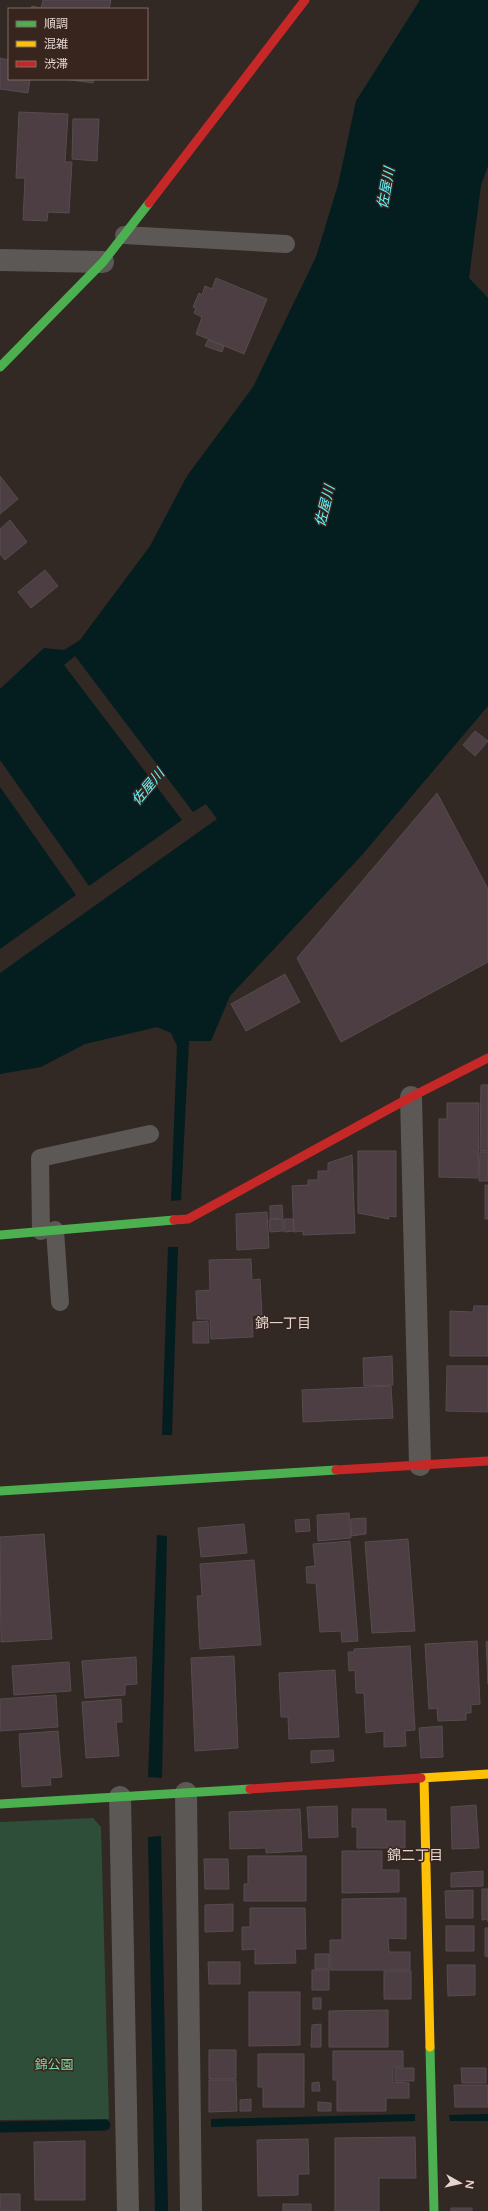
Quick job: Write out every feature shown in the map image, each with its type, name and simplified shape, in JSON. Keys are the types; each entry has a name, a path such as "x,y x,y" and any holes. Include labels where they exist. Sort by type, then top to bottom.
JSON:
{"street":[{"path":"0,367 104,262 305,0"},
{"path":"0,260 104,262"},
{"path":"0,1235 188,1219 411,1097 488,1058"},
{"path":"411,1097 420,1465"},
{"path":"0,1491 488,1461"},
{"path":"0,1804 488,1774"},
{"path":"424,1778 434,2211"},
{"path":"186,1793 191,2211"},
{"path":"120,1797 128,2211"}],"lane":[{"path":"124,235 286,244"},
{"path":"60,1302 48,1231 40,1158 150,1134"}],"green space":[{"name":"錦公園","path":"93,1818 101,1827 109,2119 0,2120 0,1822"}],"water":[{"name":"佐屋川","path":"420,0 488,0 488,166 481,185 469,278 488,298 488,706 362,855 230,996 211,1041 189,1041 181,1200 171,1201 177,1046 171,1033 157,1027 85,1044 41,1067 0,1074 0,689 44,648 64,650 80,640 150,546 187,476 253,387 316,257 338,185 356,101"},
{"path":"168,1247 178,1247 172,1435 162,1435"},
{"path":"157,1535 167,1536 162,1778 148,1777"},
{"path":"161,1836 168,2211 155,2211 148,1837"},
{"path":"415,2114 415,2121 211,2127 211,2119"},
{"path":"488,2114 488,2121 450,2121 449,2115"}],"pier":[{"path":"75,656 193,812 206,804 217,819 0,973 0,949 76,895 0,787 0,760 89,886 182,820 64,665"}],"building":[{"path":"43,0 111,0 109,8 41,8"},
{"path":"0,58 8,60 8,80 30,80 28,93 0,89"},
{"path":"71,80 94,80 93,83"},
{"path":"19,112 68,114 65,162 72,162 69,213 48,212 47,221 23,220 25,178 16,178"},
{"path":"73,119 99,119 97,161 72,159"},
{"path":"216,278 267,299 244,354 196,334 202,317 194,313 196,308 193,307 199,293 202,295 205,286 212,289"},
{"path":"208,340 224,346 222,352 205,346"},
{"path":"0,476 18,499 0,514"},
{"path":"10,520 27,542 5,560 0,554 0,529"},
{"path":"45,570 58,586 31,608 18,592"},
{"path":"475,731 488,741 475,756 463,745"},
{"path":"437,793 488,889 488,962 341,1042 297,958"},
{"path":"285,974 300,1002 246,1031 231,1004"},
{"path":"481,1085 488,1085 488,1151 480,1151"},
{"path":"447,1103 479,1103 478,1178 439,1177 439,1119 447,1119"},
{"path":"358,1151 396,1151 396,1217 388,1216 389,1219 358,1213"},
{"path":"480,1152 488,1152 488,1181 479,1181"},
{"path":"352,1155 355,1233 303,1235 303,1231 294,1232 292,1186 308,1185 308,1180 318,1180 318,1171 328,1171 328,1163"},
{"path":"485,1185 488,1185 488,1219 485,1219"},
{"path":"282,1205 283,1218 270,1219 270,1206"},
{"path":"267,1212 269,1248 237,1250 236,1214"},
{"path":"283,1219 283,1231 270,1232 269,1220"},
{"path":"284,1219 293,1219 294,1231 284,1232"},
{"path":"251,1259 252,1280 260,1279 262,1315 252,1315 253,1337 211,1339 210,1319 197,1319 196,1291 210,1290 209,1260"},
{"path":"474,1306 488,1306 488,1356 450,1356 450,1311 473,1312"},
{"path":"208,1321 209,1343 193,1343 193,1322"},
{"path":"392,1356 393,1385 364,1386 363,1358"},
{"path":"447,1366 488,1366 488,1412 446,1411"},
{"path":"391,1386 393,1418 303,1422 302,1390"},
{"path":"349,1513 351,1538 318,1541 317,1515"},
{"path":"366,1518 366,1534 351,1536 351,1519"},
{"path":"309,1519 310,1531 296,1532 295,1520"},
{"path":"244,1524 247,1553 201,1557 198,1528"},
{"path":"44,1534 52,1639 1,1642 0,1537"},
{"path":"408,1539 415,1631 372,1633 365,1542"},
{"path":"350,1541 358,1641 342,1642 341,1631 320,1632 316,1583 307,1583 306,1567 315,1566 313,1544"},
{"path":"254,1560 261,1645 200,1649 197,1596 202,1596 200,1564"},
{"path":"477,1641 480,1704 471,1705 471,1713 466,1713 466,1720 438,1721 437,1708 429,1709 425,1644"},
{"path":"488,1641 488,1684 486,1642"},
{"path":"410,1646 415,1730 405,1731 406,1746 384,1747 384,1731 366,1733 364,1693 356,1693 355,1670 349,1671 348,1652 354,1652 354,1649"},
{"path":"234,1656 238,1748 195,1751 191,1658"},
{"path":"136,1657 137,1684 125,1685 125,1695 85,1698 82,1661"},
{"path":"69,1662 71,1691 14,1695 12,1666"},
{"path":"335,1670 339,1737 289,1739 288,1717 281,1717 279,1673"},
{"path":"56,1695 58,1727 0,1731 0,1699"},
{"path":"121,1699 122,1722 116,1722 119,1756 86,1758 82,1702"},
{"path":"442,1726 443,1757 421,1758 419,1728"},
{"path":"58,1731 62,1777 50,1778 51,1785 22,1787 19,1734"},
{"path":"333,1750 334,1761 311,1763 311,1751"},
{"path":"476,1805 479,1848 452,1849 451,1807"},
{"path":"337,1806 338,1837 309,1838 307,1807"},
{"path":"300,1809 302,1851 266,1853 266,1848 230,1849 229,1812"},
{"path":"352,1809 386,1809 386,1821 405,1821 405,1848 357,1848 357,1827 352,1827"},
{"path":"342,1851 382,1851 382,1870 399,1870 399,1892 342,1893"},
{"path":"248,1856 306,1856 306,1901 244,1901 244,1884 248,1884"},
{"path":"204,1859 228,1859 229,1889 205,1889"},
{"path":"483,1871 483,1886 451,1887 451,1873"},
{"path":"482,1889 488,1889 488,1919 482,1920"},
{"path":"473,1890 473,1918 446,1918 445,1891"},
{"path":"406,1898 406,1939 388,1938 389,1952 410,1952 410,1970 330,1970 330,1940 342,1940 342,1899"},
{"path":"233,1904 233,1931 205,1932 205,1905"},
{"path":"250,1908 305,1908 306,1949 295,1949 296,1963 255,1964 255,1949 242,1950 242,1927 250,1927"},
{"path":"446,1926 474,1926 474,1951 446,1951"},
{"path":"485,1928 488,1928 488,1957 485,1956"},
{"path":"315,1954 329,1954 329,1969 315,1969"},
{"path":"208,1962 240,1962 240,1984 209,1984"},
{"path":"447,1965 475,1965 475,1995 448,1996"},
{"path":"312,1970 329,1970 329,1990 312,1990"},
{"path":"384,1971 411,1971 411,1999 384,1999"},
{"path":"249,1992 300,1992 300,2045 249,2046"},
{"path":"313,1998 321,1998 321,2009 313,2009"},
{"path":"388,2010 388,2047 329,2047 329,2011"},
{"path":"321,2024 321,2047 311,2047 312,2025"},
{"path":"209,2050 236,2050 236,2079 209,2079"},
{"path":"333,2051 403,2051 403,2067 393,2067 393,2082 409,2083 409,2098 386,2098 386,2111 337,2111 337,2080 333,2080"},
{"path":"258,2054 304,2054 304,2107 263,2107 263,2087 258,2087"},
{"path":"395,2068 414,2068 414,2081 395,2081"},
{"path":"461,2068 486,2068 486,2083 462,2083"},
{"path":"209,2080 236,2080 237,2111 209,2112"},
{"path":"319,2082 320,2091 312,2091 312,2083"},
{"path":"454,2085 488,2085 488,2107 455,2107"},
{"path":"251,2099 251,2111 240,2111 240,2100"},
{"path":"318,2102 331,2103 331,2111 318,2111"},
{"path":"415,2137 416,2178 379,2178 379,2211 335,2211 335,2138"},
{"path":"308,2139 309,2174 298,2174 298,2195 258,2196 257,2140"},
{"path":"85,2141 85,2200 35,2200 34,2142"},
{"path":"0,2194 20,2194 20,2211 0,2211"},
{"path":"283,2204 311,2204 311,2211 283,2211"},
{"path":"451,2208 472,2208 472,2211 451,2211"}],"waterway":[{"path":"0,2127 105,2125"}],"traffic: fast":[{"path":"0,367 103,262 149,203"},
{"path":"0,1235 174,1220"},
{"path":"0,1491 336,1470"},
{"path":"0,1804 250,1789"},
{"path":"430,2047 434,2211"}],"traffic: slow":[{"path":"421,1778 488,1774"},
{"path":"424,1778 430,2047"}],"traffic: jam":[{"path":"149,203 305,0"},
{"path":"174,1220 188,1219 411,1097 488,1058"},
{"path":"336,1470 488,1461"},
{"path":"250,1789 421,1778"}],"district":[{"name":"錦一丁目","path":"283,1323"},
{"name":"錦二丁目","path":"415,1855"}]}
